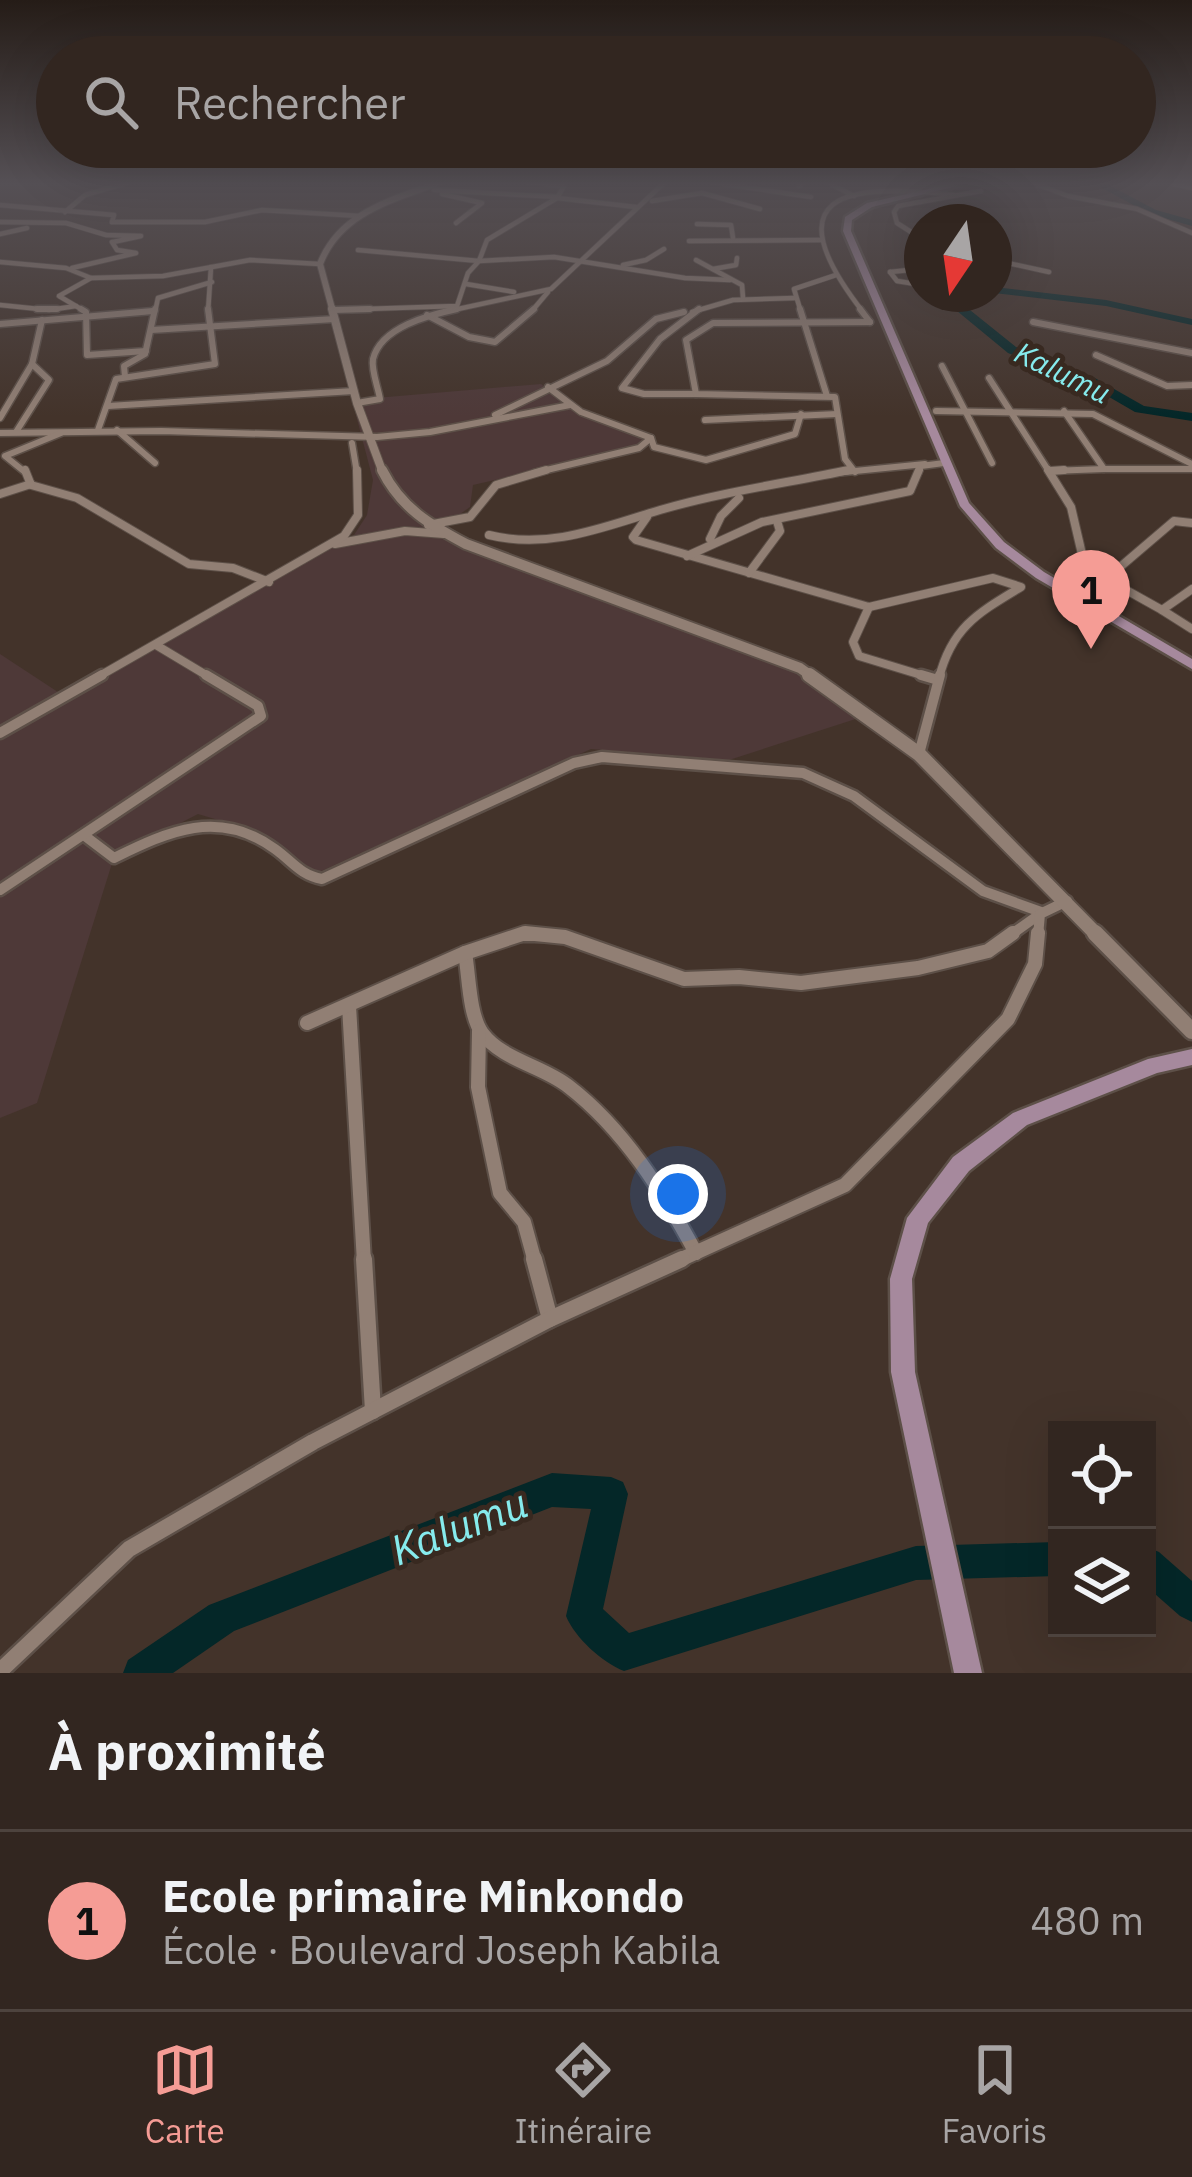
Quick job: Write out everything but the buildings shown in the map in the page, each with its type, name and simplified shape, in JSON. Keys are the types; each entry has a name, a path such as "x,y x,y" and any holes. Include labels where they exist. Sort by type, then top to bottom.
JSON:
{"main road":[{"path":"859,260 944,463 964,504 980,524 1040,575 1192,665"},
{"path":"968,1673 903,1372 901,1279 918,1218 961,1164 1020,1119 1155,1065 1192,1057"}],"street":[{"path":"0,262 69,268 104,260"},
{"path":"69,268 91,278 158,277 250,260"},
{"path":"251,260 320,264"},
{"path":"322,260 355,397 371,441 393,492 428,525 556,581 800,668 920,754 1192,1030"},
{"path":"469,260 489,260"},
{"path":"581,260 675,281 730,280"},
{"path":"419,310 477,342 494,345 508,339 581,260"},
{"path":"620,266 645,260"},
{"path":"696,260 745,288 743,298"},
{"path":"713,269 736,265 737,260"},
{"path":"695,394 686,338 709,324 870,322 830,260"},
{"path":"108,406 380,399 372,362 376,350 457,307 479,261"},
{"path":"1012,264 1049,272"},
{"path":"98,430 112,384 124,376 214,365 207,302 211,267"},
{"path":"904,271 890,272 896,281 904,282"},
{"path":"826,396 795,287 836,275"},
{"path":"88,316 59,295 91,278"},
{"path":"124,376 124,366 146,351 158,298 212,283"},
{"path":"466,284 540,302"},
{"path":"152,330 457,307 548,292"},
{"path":"486,420 548,387 573,382 588,367 604,364 658,314 743,298 795,298"},
{"path":"0,305 49,310 76,306"},
{"path":"0,324 153,311"},
{"path":"684,312 622,388 644,394 835,397 845,460 855,472"},
{"path":"88,316 87,356 146,351"},
{"path":"0,418 32,364 42,320"},
{"path":"1033,322 1192,353"},
{"path":"652,352 686,351"},
{"path":"1096,355 1167,386 1192,385"},
{"path":"16,432 50,380 32,364"},
{"path":"942,366 992,463"},
{"path":"988,378 1074,514 1085,567 1192,629"},
{"path":"0,388 20,387"},
{"path":"548,387 570,406 649,444 710,460 795,434 801,414"},
{"path":"335,436 352,442 371,441 570,406"},
{"path":"936,411 1006,409 1099,416 1192,466"},
{"path":"1064,411 1104,470"},
{"path":"705,420 761,422 801,414 837,414"},
{"path":"0,433 116,430 371,441"},
{"path":"116,430 155,463"},
{"path":"31,484 24,468 6,454 63,431"},
{"path":"0,733 269,582 349,531 358,514 352,442"},
{"path":"428,525 469,518 500,482 649,444"},
{"path":"489,535 521,541 647,518 660,510 866,467 944,463"},
{"path":"710,538 910,491 925,464"},
{"path":"1050,471 1192,466"},
{"path":"0,494 31,484 77,499 194,566 233,568 269,582"},
{"path":"687,556 710,538 740,496"},
{"path":"647,518 634,539 868,607 993,578 1021,587 970,619 944,651 920,754"},
{"path":"749,573 780,531 777,520"},
{"path":"1106,579 1174,521 1192,523"},
{"path":"333,544 405,531 444,534"},
{"path":"1162,610 1192,589"},
{"path":"868,607 853,643 859,656 938,680"},
{"path":"0,890 261,716 258,706 156,645"},
{"path":"85,836 114,858 181,825 219,824 265,843 300,874 322,879 592,757 770,768 829,782 892,822 983,891 1040,913"},
{"path":"308,1023 508,936 565,937 684,979 740,976 801,983 918,968 988,951 1040,913 1067,901"},
{"path":"0,1672 129,1549 373,1411 550,1319 829,1194 860,1173 1008,1019 1035,964 1040,913"},
{"path":"465,953 478,1030 478,1088 488,1146 500,1192 524,1222 550,1319"},
{"path":"349,1006 373,1411"},
{"path":"478,1030 520,1063 570,1086 654,1177 696,1252"}],"shaded area":[{"path":"541,384 573,410 647,439 641,446 473,485 470,507 436,531 802,670 868,715 729,760 591,749 317,873 262,833 198,814 114,857 37,1103 0,1118 0,654 64,696 354,535 367,515 373,480 352,400"}],"waterway":[{"name":"Kalumu","path":"1012,292 1106,303 1192,322"},
{"name":"Kalumu","path":"965,312 1012,350 1089,380 1140,409 1192,417"},
{"name":"Kalumu","path":"141,1673 222,1618 552,1490 611,1494 584,1616 624,1653 916,1563 1048,1559"},
{"name":"Kalumu","path":"1156,1572 1192,1604"}],"place":[{"name":"Ecole primaire Minkondo","path":"1091,649"}]}
